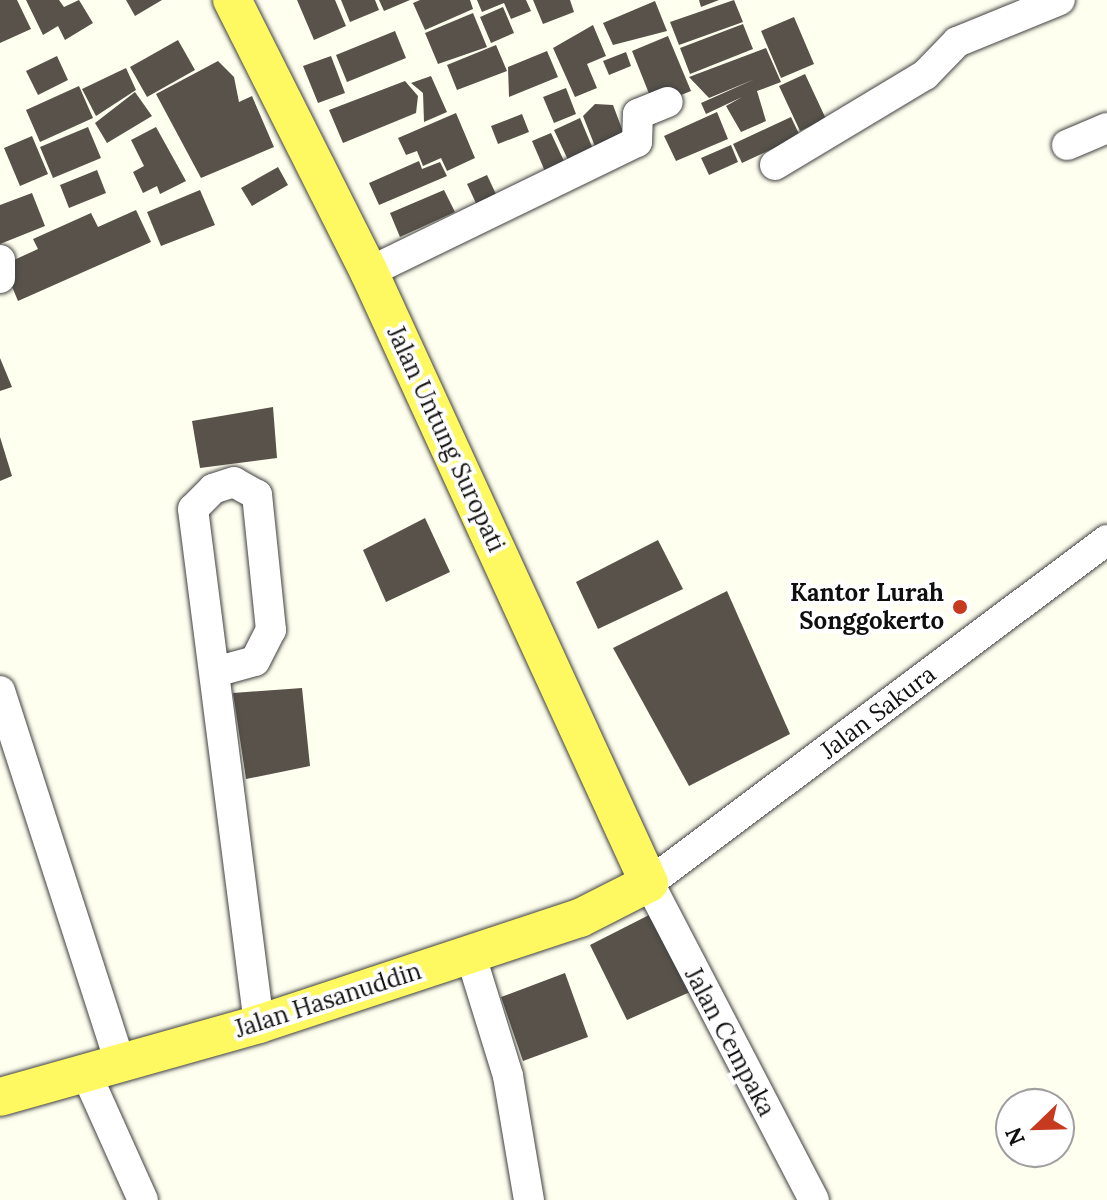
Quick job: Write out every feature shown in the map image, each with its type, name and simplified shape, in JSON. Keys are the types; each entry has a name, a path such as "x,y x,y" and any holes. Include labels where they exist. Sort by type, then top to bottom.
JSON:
{"main road":[{"name":"Jalan Untung Suropati","path":"232,0 369,272 649,883"},
{"name":"Jalan Hasanuddin","path":"0,1097 259,1024 580,918 649,883"}],"street":[{"path":"775,165 916,81 957,42 1060,0"},
{"path":"369,272 637,142 638,114 668,102"},
{"path":"1067,145 1107,128"},
{"path":"0,260 0,278"},
{"path":"215,672 255,661 271,630 257,495 234,482 213,489 193,509 259,1024"},
{"name":"Jalan Sakura","path":"649,883 1107,540"},
{"path":"0,691 102,1067 143,1200"},
{"name":"Jalan Cempaka","path":"649,883 814,1200"},
{"path":"470,953 508,1076 529,1200"}],"building":[{"path":"0,0 17,0 31,29 0,43"},
{"path":"26,0 59,0 64,7 79,0 93,23 65,40 58,26 43,35"},
{"path":"126,0 162,0 135,16"},
{"path":"297,0 335,0 346,26 314,40"},
{"path":"341,0 375,0 379,10 350,22"},
{"path":"379,0 410,0 384,11"},
{"path":"420,0 470,0 473,9 425,30 413,3"},
{"path":"477,0 526,0 531,11 511,19 504,3 482,12"},
{"path":"533,0 570,0 574,12 543,24"},
{"path":"699,0 719,0 701,7"},
{"path":"734,0 743,22 679,45 670,22"},
{"path":"655,1 667,31 613,45 603,23"},
{"path":"503,7 514,33 491,43 480,17"},
{"path":"473,13 487,47 438,64 425,33"},
{"path":"794,17 814,64 781,78 761,31"},
{"path":"743,24 753,49 690,74 680,48"},
{"path":"593,25 606,56 587,64 597,88 575,97 553,48"},
{"path":"395,31 406,58 347,82 336,55"},
{"path":"668,36 691,91 654,106 632,51"},
{"path":"178,40 195,70 147,97 130,67"},
{"path":"496,45 507,71 457,90 447,65"},
{"path":"766,48 781,82 757,91 766,121 741,132 726,106 742,97 706,114 701,103 755,79 709,98 689,77"},
{"path":"547,51 558,77 509,97 508,67"},
{"path":"626,52 631,66 609,75 603,61"},
{"path":"57,56 68,80 38,95 26,71"},
{"path":"331,56 345,93 318,103 303,66"},
{"path":"218,61 234,77 239,102 252,96 274,147 201,178 156,94"},
{"path":"126,68 136,90 96,116 82,89"},
{"path":"805,74 826,119 800,131 779,86"},
{"path":"431,76 447,112 424,122 423,93 411,83"},
{"path":"405,81 418,96 416,113 343,143 329,110"},
{"path":"79,86 93,118 40,142 26,110"},
{"path":"566,88 576,114 554,123 543,97"},
{"path":"135,92 152,116 107,143 95,123"},
{"path":"595,104 613,105 625,137 596,149 583,116"},
{"path":"717,112 728,139 676,161 664,136"},
{"path":"456,113 475,158 447,171 441,158 423,166 417,151 406,155 398,138"},
{"path":"522,114 529,132 498,144 491,126"},
{"path":"791,117 800,136 742,163 733,144"},
{"path":"580,118 593,149 568,160 554,130"},
{"path":"88,127 101,158 53,178 40,147"},
{"path":"156,127 186,181 160,194 157,186 143,193 133,172 144,166 131,140"},
{"path":"551,133 570,174 550,183 532,141"},
{"path":"32,136 48,174 20,186 4,148"},
{"path":"731,145 738,162 709,175 701,158"},
{"path":"419,161 422,169 440,162 447,176 379,205 369,183"},
{"path":"278,167 288,185 252,206 241,188"},
{"path":"97,170 106,193 69,208 60,185"},
{"path":"487,175 502,207 482,216 467,184"},
{"path":"200,190 215,225 161,246 147,212"},
{"path":"444,190 455,212 400,237 390,213"},
{"path":"32,193 45,226 0,244 0,205"},
{"path":"136,210 151,242 18,301 3,265 38,249 33,239 91,213 98,227"},
{"path":"0,358 12,387 0,391"},
{"path":"273,407 277,458 200,468 192,421"},
{"path":"0,437 12,476 0,481"},
{"path":"425,518 450,572 386,602 363,550"},
{"path":"658,540 683,589 598,629 576,582"},
{"path":"727,591 790,734 689,786 613,648"},
{"path":"302,688 310,766 246,779 233,693"},
{"path":"649,915 690,992 627,1020 590,945"},
{"path":"565,973 588,1037 523,1061 501,997"}],"place":[{"name":"Kantor Lurah Songgokerto","path":"960,607"}]}
